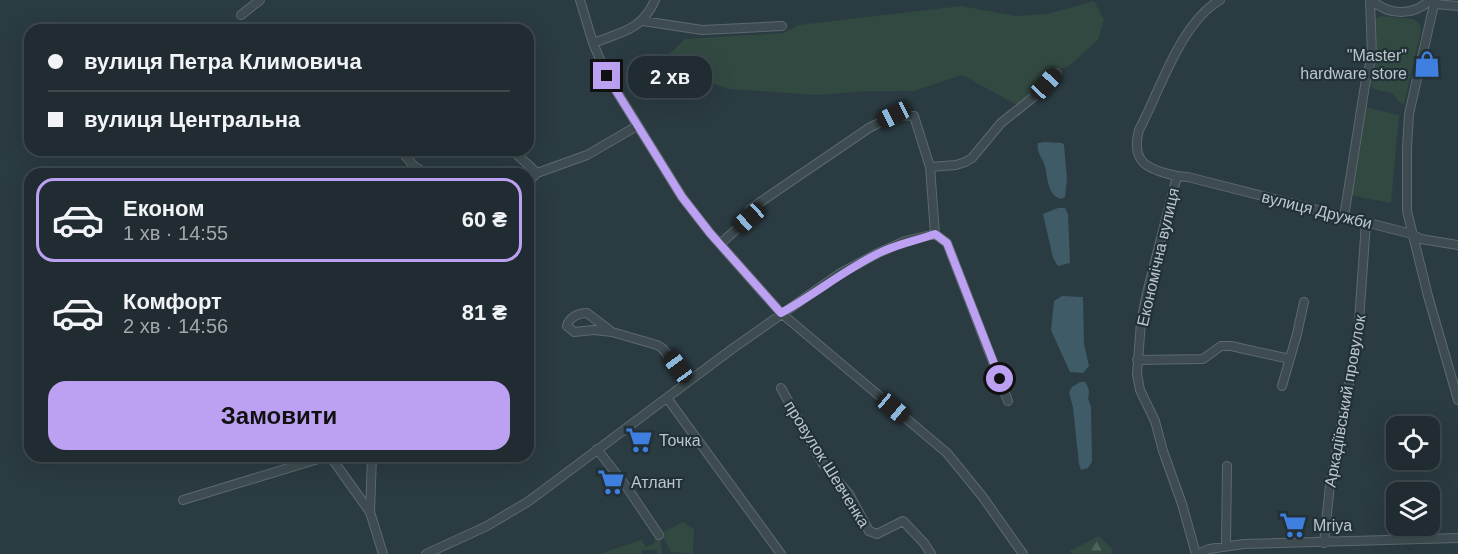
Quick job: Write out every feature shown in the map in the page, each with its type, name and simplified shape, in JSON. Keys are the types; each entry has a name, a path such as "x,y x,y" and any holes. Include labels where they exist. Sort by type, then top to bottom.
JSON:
{"street":[{"path":"241,15 260,0"},
{"path":"580,0 593,43 607,76 682,197 781,313 947,453 982,496 1023,554"},
{"path":"593,43 630,29 643,21 655,0"},
{"name":"Економічна вулиця","path":"1196,554 1155,421 1140,390 1137,360 1147,293 1176,176 1152,170 1145,165 1137,153 1136,141 1139,130 1179,46 1190,28 1205,11 1220,0"},
{"path":"1371,0 1385,9 1401,12 1414,10 1433,1 1458,6"},
{"path":"1344,217 1366,79 1372,56 1371,0"},
{"path":"1433,1 1409,114 1407,211 1458,400"},
{"path":"643,21 702,30 782,26"},
{"path":"930,167 956,165 972,158 1001,123 1036,95 1056,73"},
{"path":"720,244 749,218 750,209 869,128 894,115 910,114 917,118 930,167 935,234 947,243 1008,401"},
{"path":"534,176 587,155 637,126"},
{"path":"405,156 417,168"},
{"path":"519,156 532,168"},
{"path":"534,170 537,173"},
{"name":"вулиця Дружби","path":"1176,176 1188,177 1412,234 1421,239 1458,245"},
{"name":"Аркадіївський провулок","path":"1324,543 1330,485 1358,335 1366,223"},
{"path":"426,554 505,516 781,313 839,274 878,253 905,242 935,234"},
{"path":"1282,386 1304,302"},
{"path":"612,332 587,314 578,315 568,322 567,326 574,332 594,330 612,332 662,348 689,381"},
{"path":"1137,360 1203,358 1221,346 1290,359"},
{"name":"провулок Шевченка","path":"781,388 823,464 849,494 869,531 877,534 903,521 931,554"},
{"path":"667,398 781,554"},
{"path":"597,449 659,534"},
{"path":"183,500 309,462"},
{"path":"333,462 370,512 383,554"},
{"path":"370,512 372,462"},
{"path":"1226,546 1227,466"},
{"path":"1196,554 1226,546 1458,538"}],"green space":[{"path":"1094,1 1104,20 1098,40 1069,66 1056,70 1017,105 962,75 914,91 869,91 816,95 729,89 677,71 665,58 685,39 783,33 799,25 961,6 1016,16 1047,14"},
{"path":"1381,16 1413,19 1420,24 1421,31 1404,104 1400,103 1392,93 1373,89 1368,82 1375,22"},
{"path":"1364,107 1399,115 1391,203 1349,195"},
{"path":"683,522 694,529 693,554 671,552 661,533"},
{"path":"655,536 658,536 661,543 662,554 657,554 657,550 642,550 642,554 599,554 641,540 646,547 654,544"},
{"path":"1099,536 1112,549 1111,554 1072,554 1070,551"}],"water":[{"path":"1038,143 1064,145 1067,179 1065,197 1061,199 1056,197 1051,190 1039,152"},
{"path":"1058,208 1065,208 1068,214 1070,263 1058,266 1053,258 1043,214"},
{"path":"1062,296 1083,297 1084,344 1089,366 1083,373 1070,372 1051,330 1054,301"},
{"path":"1080,382 1085,382 1089,390 1092,462 1088,468 1081,470 1069,392"}],"place":[{"name":"\"Master\" hardware store","path":"1427,64"},
{"name":"Точка","path":"639,440"},
{"name":"Атлант","path":"611,482"},
{"name":"Mriya","path":"1293,525"}],"route":[{"path":"607,76 682,197 710,233 781,313 839,274 878,253 905,242 935,234 947,243 1000,379"}]}
